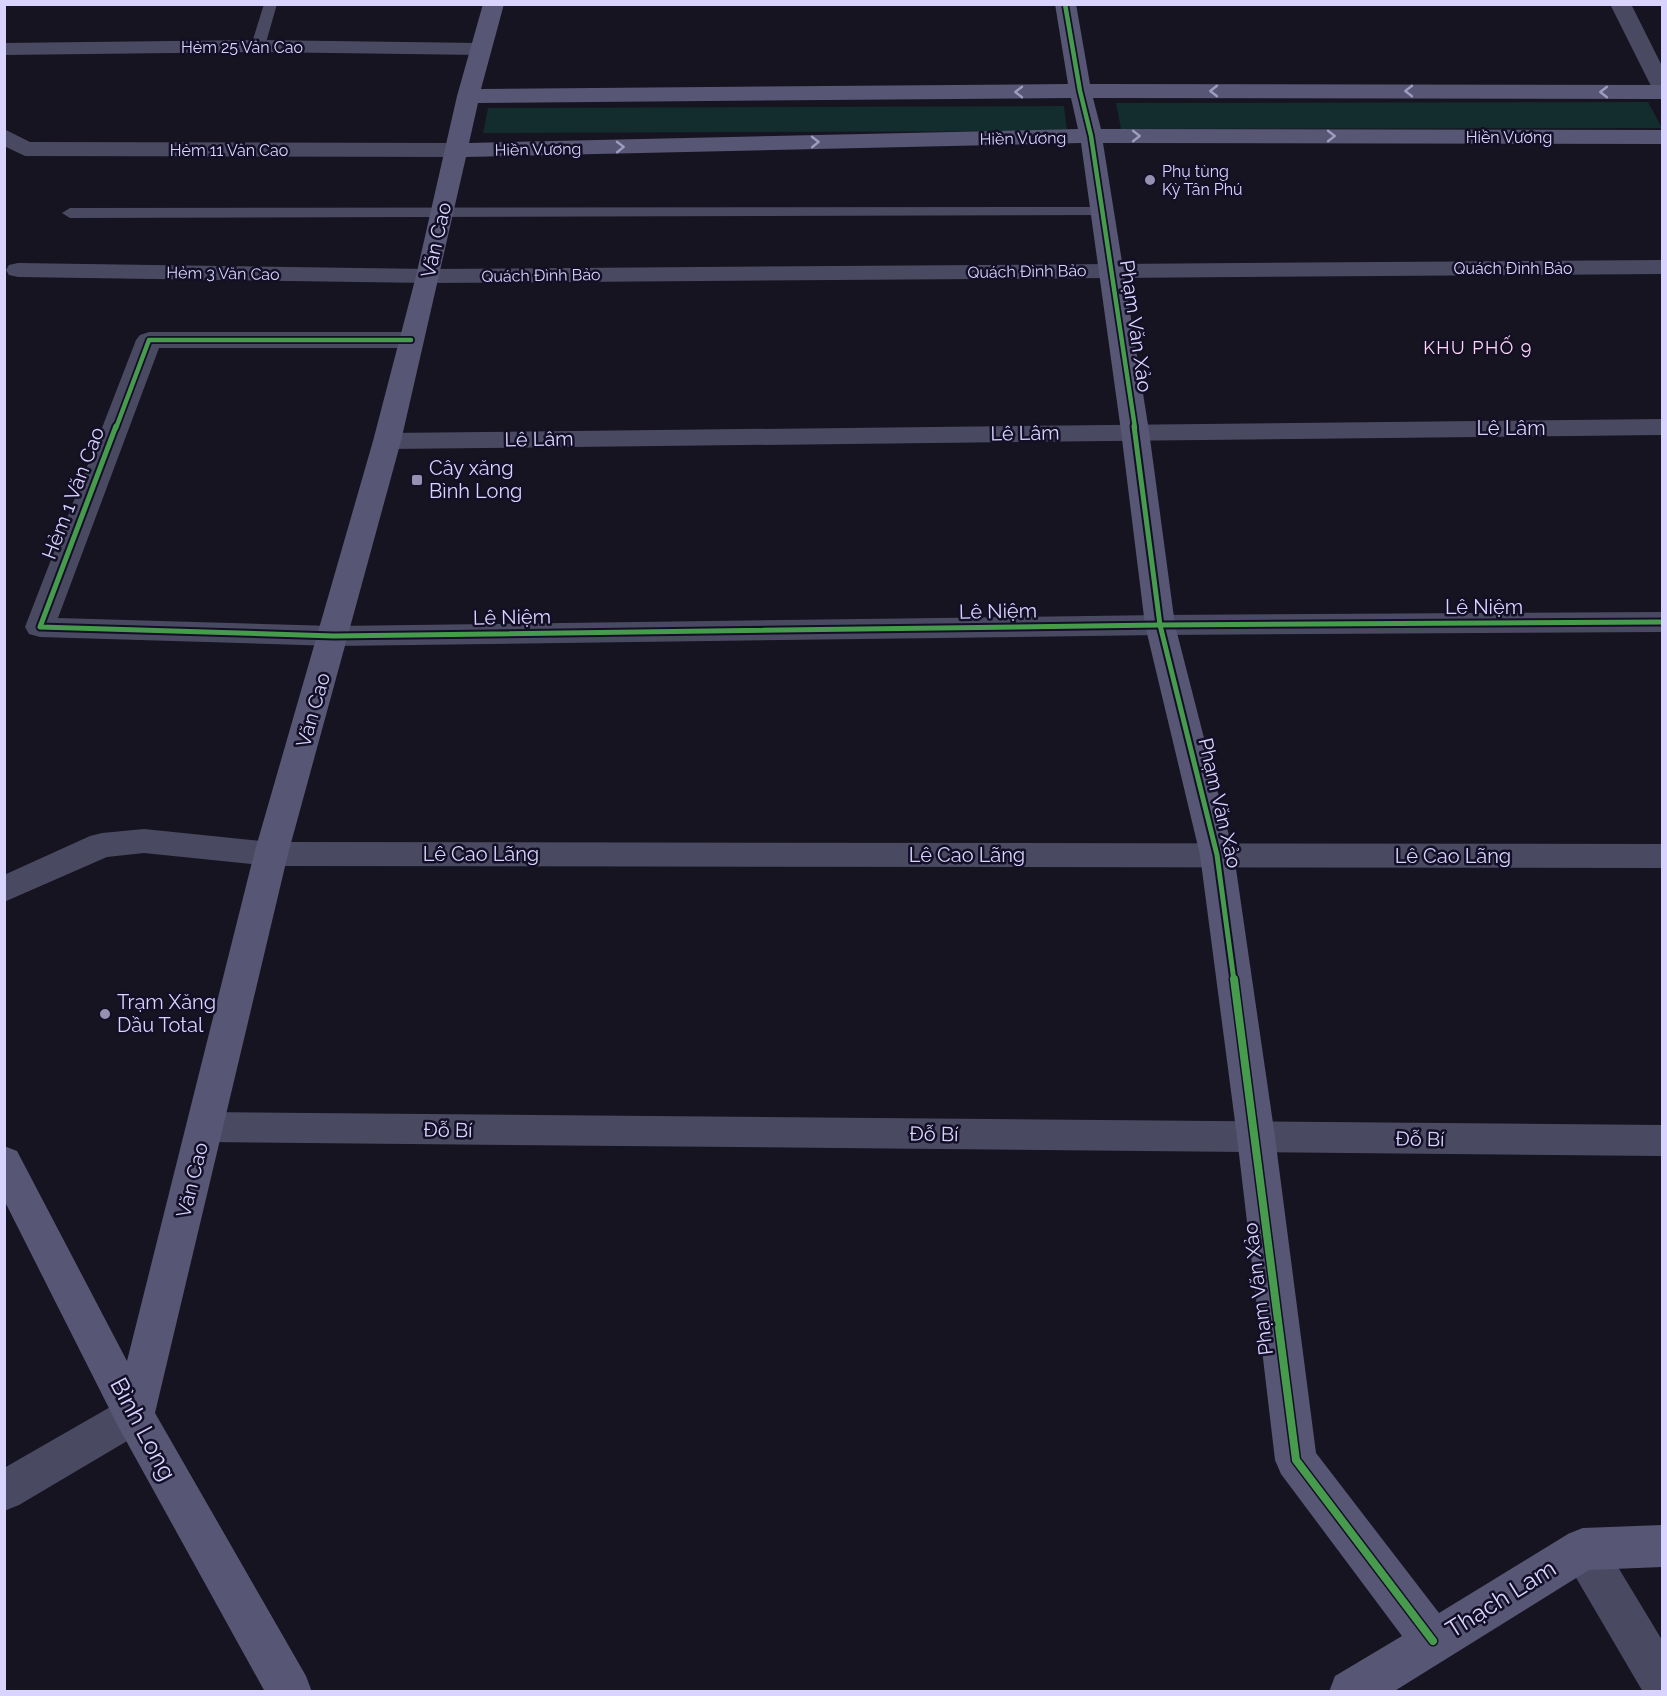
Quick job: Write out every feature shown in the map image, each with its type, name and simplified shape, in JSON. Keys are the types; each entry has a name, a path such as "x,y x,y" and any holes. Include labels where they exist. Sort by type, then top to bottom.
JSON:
{"street":[{"name":"Văn Cao","path":"134,1415 271,854 387,441 428,276 468,96 494,4"},
{"name":"Phạm Văn Xảo","path":"1065,4 1080,91 1091,136 1135,431 1160,625 1217,855 1256,1137 1296,1460 1433,1641"},
{"path":"1620,4 1662,86"},
{"name":"Hẻm 25 Văn Cao","path":"4,49 258,46 480,49"},
{"path":"468,96 1080,91 1662,92"},
{"name":"Hẻm 11 Văn Cao","path":"4,136 25,149 457,150"},
{"name":"Hiền Vương","path":"457,150 1091,136 1662,137"},
{"name":"Quách Đình Bảo","path":"428,276 1662,267"},
{"name":"Hẻm 3 Văn Cao","path":"18,270 428,276"},
{"name":"Hẻm 1 Văn Cao","path":"334,636 40,627 149,340 411,339"},
{"name":"Lê Lâm","path":"387,441 1662,427"},
{"name":"Lê Niệm","path":"334,636 1160,625 1662,622"},
{"name":"Lê Cao Lãng","path":"4,889 102,844 144,841 271,854 1662,856"},
{"name":"Đỗ Bí","path":"205,1127 1662,1141"},
{"name":"Bình Long","path":"4,1162 134,1415 290,1692"},
{"path":"4,1491 134,1415"},
{"name":"Thạch Lam","path":"1351,1692 1583,1549 1662,1546"},
{"path":"1583,1549 1662,1681"}],"lane":[{"path":"258,46 271,4"},
{"path":"70,213 1102,212"}],"green space":[{"path":"1648,102 1662,128 1121,129 1116,103"},
{"path":"1064,106 1067,131 483,133 488,108"}],"cycle path":[{"path":"1065,4 1080,91 1091,136 1135,431 1160,625 1217,855 1256,1137 1296,1460 1433,1641"},
{"path":"411,340 149,340 40,627 334,636 1160,625 1662,622"}],"place":[{"name":"Phụ tùng Kỳ Tân Phú","path":"1150,180"},
{"name":"Cây xăng Bình Long","path":"417,480"},
{"name":"Trạm Xăng Dầu Total","path":"105,1014"}],"district":[{"name":"KHU PHỐ 9","path":"1478,348"}]}
